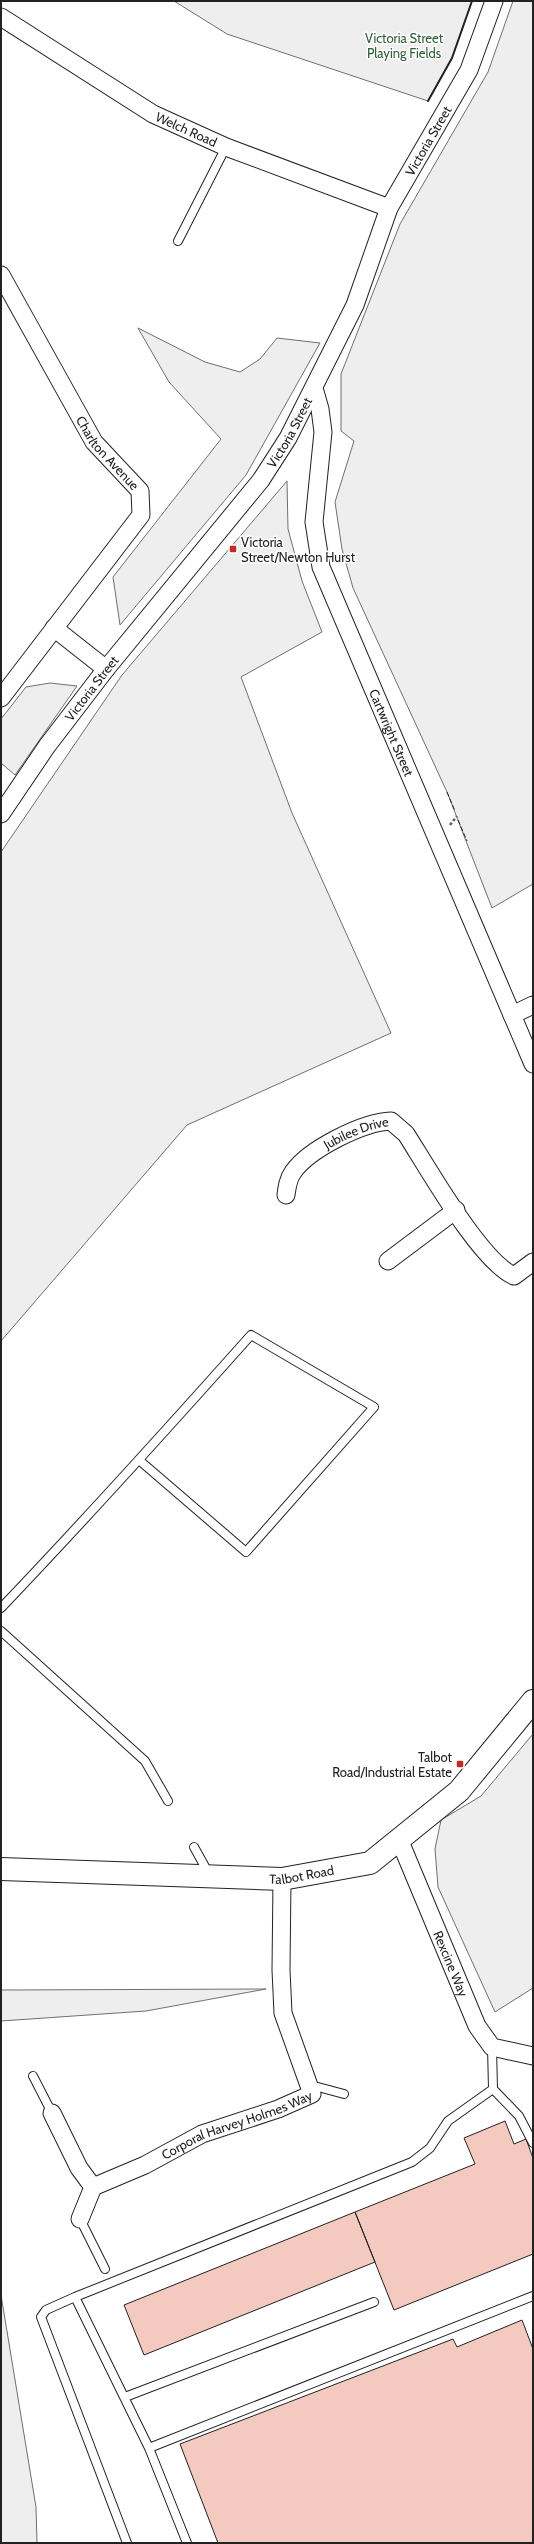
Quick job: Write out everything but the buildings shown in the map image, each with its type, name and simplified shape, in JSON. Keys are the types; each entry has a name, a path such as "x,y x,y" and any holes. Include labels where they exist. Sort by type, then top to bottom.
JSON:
{"street":[{"name":"Victoria Street","path":"1,814 47,746 106,669 260,480 288,438 355,305 389,208 469,70 494,1"},
{"name":"Welch Road","path":"1,17 153,114 226,147 389,208"},
{"name":"Charlton Avenue","path":"1,275 94,442 140,491 141,514 1,698"},
{"name":"Cartwright Street","path":"314,388 320,409 323,432 314,522 321,567 533,1064"},
{"path":"54,628 106,669"},
{"path":"512,1015 533,1004"},
{"name":"Jubilee Drive","path":"286,1195 289,1179 309,1157 368,1125 391,1121 406,1134 485,1253 503,1271 514,1276 533,1262"},
{"path":"388,1260 456,1210"},
{"name":"Talbot Road","path":"1,1869 282,1879 370,1863 459,1792 533,1701"},
{"name":"Rexcine Way","path":"399,1840 477,2026 492,2047"},
{"name":"Corporal Harvey Holmes Way","path":"93,2187 145,2165 202,2134 278,2109 312,2094 283,2013 281,1970 282,1879"},
{"path":"492,2047 533,2056"},
{"path":"52,2113 79,2168 93,2187 80,2219"}],"lane":[{"path":"178,241 226,147"},
{"path":"1,1608 139,1460 251,1335 374,1407 246,1552 139,1460"},
{"path":"1,1631 145,1761 168,1801"},
{"path":"194,1847 210,1876"},
{"path":"492,2047 493,2089 519,2116 533,2143"},
{"path":"33,2076 52,2113"},
{"path":"312,2094 318,2088 344,2094"},
{"path":"127,2543 41,2317 46,2310 412,2162 430,2148 448,2121 493,2089"},
{"path":"80,2219 105,2269"},
{"path":"149,2448 533,2296"},
{"path":"75,2297 149,2448 187,2543"},
{"path":"125,2397 374,2302"}],"green space":[{"name":"Victoria Street Playing Fields","path":"174,1 472,1 452,58 428,101 227,34"},
{"path":"513,1 533,1 533,884 492,908 447,792 353,588 342,549 335,502 354,441 341,431 341,374 400,224 488,72"},
{"path":"138,328 205,362 240,372 260,359 277,338 320,343 246,475 120,625 113,577 221,439 169,382"},
{"path":"287,481 288,529 302,581 322,632 241,677 292,813 391,1033 187,1125 1,1341 1,852 122,675"},
{"path":"50,683 77,686 15,775 1,763 1,719 26,687"},
{"path":"533,1734 533,1988 495,2012 438,1887 435,1849 441,1820 481,1796"},
{"path":"266,1989 146,2011 1,2021 1,1990"},
{"path":"1,2295 36,2507 37,2543 1,2543"}],"fence":[{"path":"447,792 455,811"},
{"path":"458,820 467,841"}],"wall":[{"path":"428,101 452,58 472,1"}],"place":[{"name":"Victoria Street/Newton Hurst","path":"233,549"},
{"name":"Talbot Road/Industrial Estate","path":"460,1764"}]}
